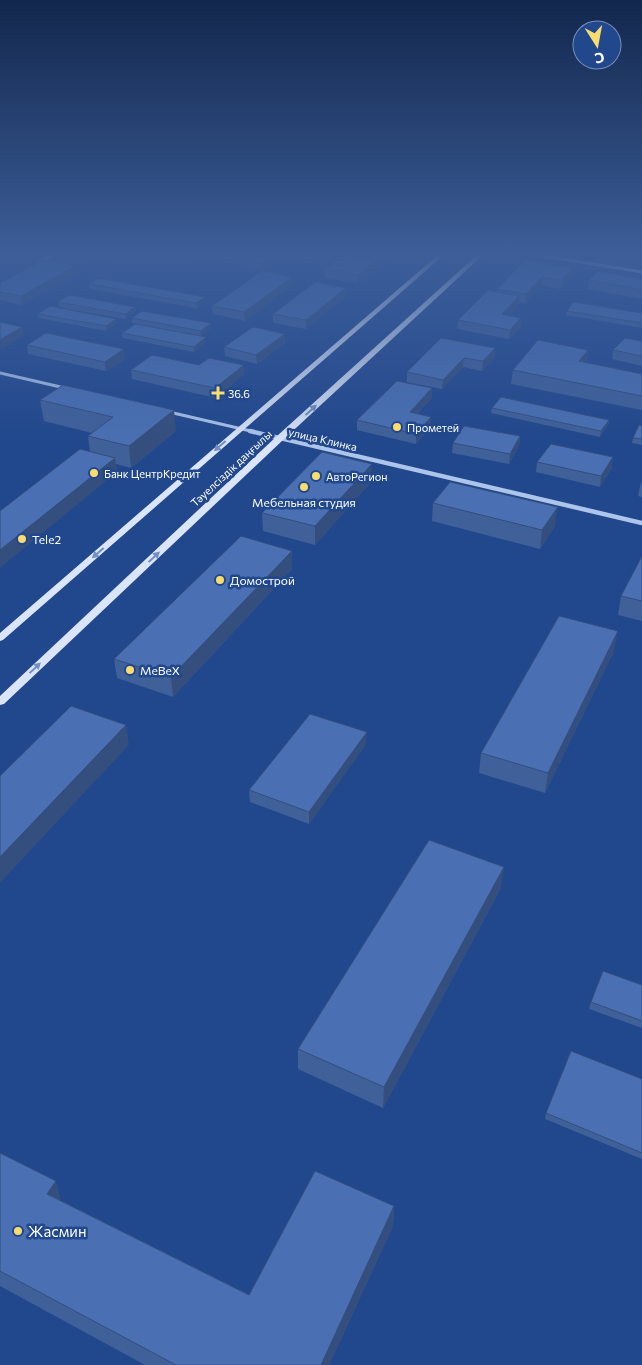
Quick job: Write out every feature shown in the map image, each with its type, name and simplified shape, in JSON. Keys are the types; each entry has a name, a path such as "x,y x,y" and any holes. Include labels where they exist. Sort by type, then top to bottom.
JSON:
{"street":[{"name":"Тәуелсіздік даңғылы","path":"0,638 369,318"},
{"name":"Тәуелсіздік даңғылы","path":"0,702 411,318"},
{"path":"0,373 73,390"},
{"name":"улица Клинка","path":"160,410 642,523"}],"building":[{"path":"59,318 116,319 106,326"},
{"path":"132,318 181,318 211,323 201,331"},
{"path":"293,318 309,318 306,320"},
{"path":"460,318 521,318 510,330 458,320"},
{"path":"609,318 642,318 642,323"},
{"path":"0,322 22,327 0,340"},
{"path":"135,324 206,337 194,347 122,333"},
{"path":"253,327 285,334 256,355 224,347"},
{"path":"46,333 124,349 105,362 27,345"},
{"path":"441,338 495,348 483,361 464,358 443,380 407,372"},
{"path":"625,338 642,341 642,356 613,350"},
{"path":"538,340 588,350 579,361 642,374 642,396 513,370"},
{"path":"152,355 199,365 209,358 244,365 215,388 131,370"},
{"path":"397,381 432,388 410,412 431,417 416,434 357,420"},
{"path":"63,385 174,410 129,446 88,436 113,417 40,400"},
{"path":"501,397 609,420 601,431 492,408"},
{"path":"639,425 642,426 642,439 633,438"},
{"path":"464,426 520,436 510,454 453,443"},
{"path":"551,444 613,457 601,476 537,462"},
{"path":"80,449 115,458 0,550 0,511"},
{"path":"322,452 372,464 315,526 262,513"},
{"path":"450,482 558,507 542,530 433,503"},
{"path":"241,536 292,551 171,677 114,659"},
{"path":"642,556 642,601 621,596"},
{"path":"559,616 618,631 548,773 481,753"},
{"path":"71,706 126,725 0,857 0,776"},
{"path":"310,714 367,732 309,812 249,790"},
{"path":"429,840 504,867 384,1087 298,1049"},
{"path":"603,971 642,985 642,1021 591,1002"},
{"path":"571,1051 642,1079 642,1153 546,1113"},
{"path":"0,1153 56,1181 47,1194 249,1295 315,1171 394,1206 321,1365 176,1365 0,1271"}],"place":[{"name":"36.6","path":"218,393"},
{"name":"Прометей","path":"397,427"},
{"name":"Банк ЦентрКредит","path":"94,473"},
{"name":"АвтоРегион","path":"316,476"},
{"name":"Мебельная студия","path":"304,487"},
{"name":"Tele2","path":"22,539"},
{"name":"Домострой","path":"220,580"},
{"name":"MeBeX","path":"130,670"},
{"name":"Жасмин","path":"18,1231"}]}
